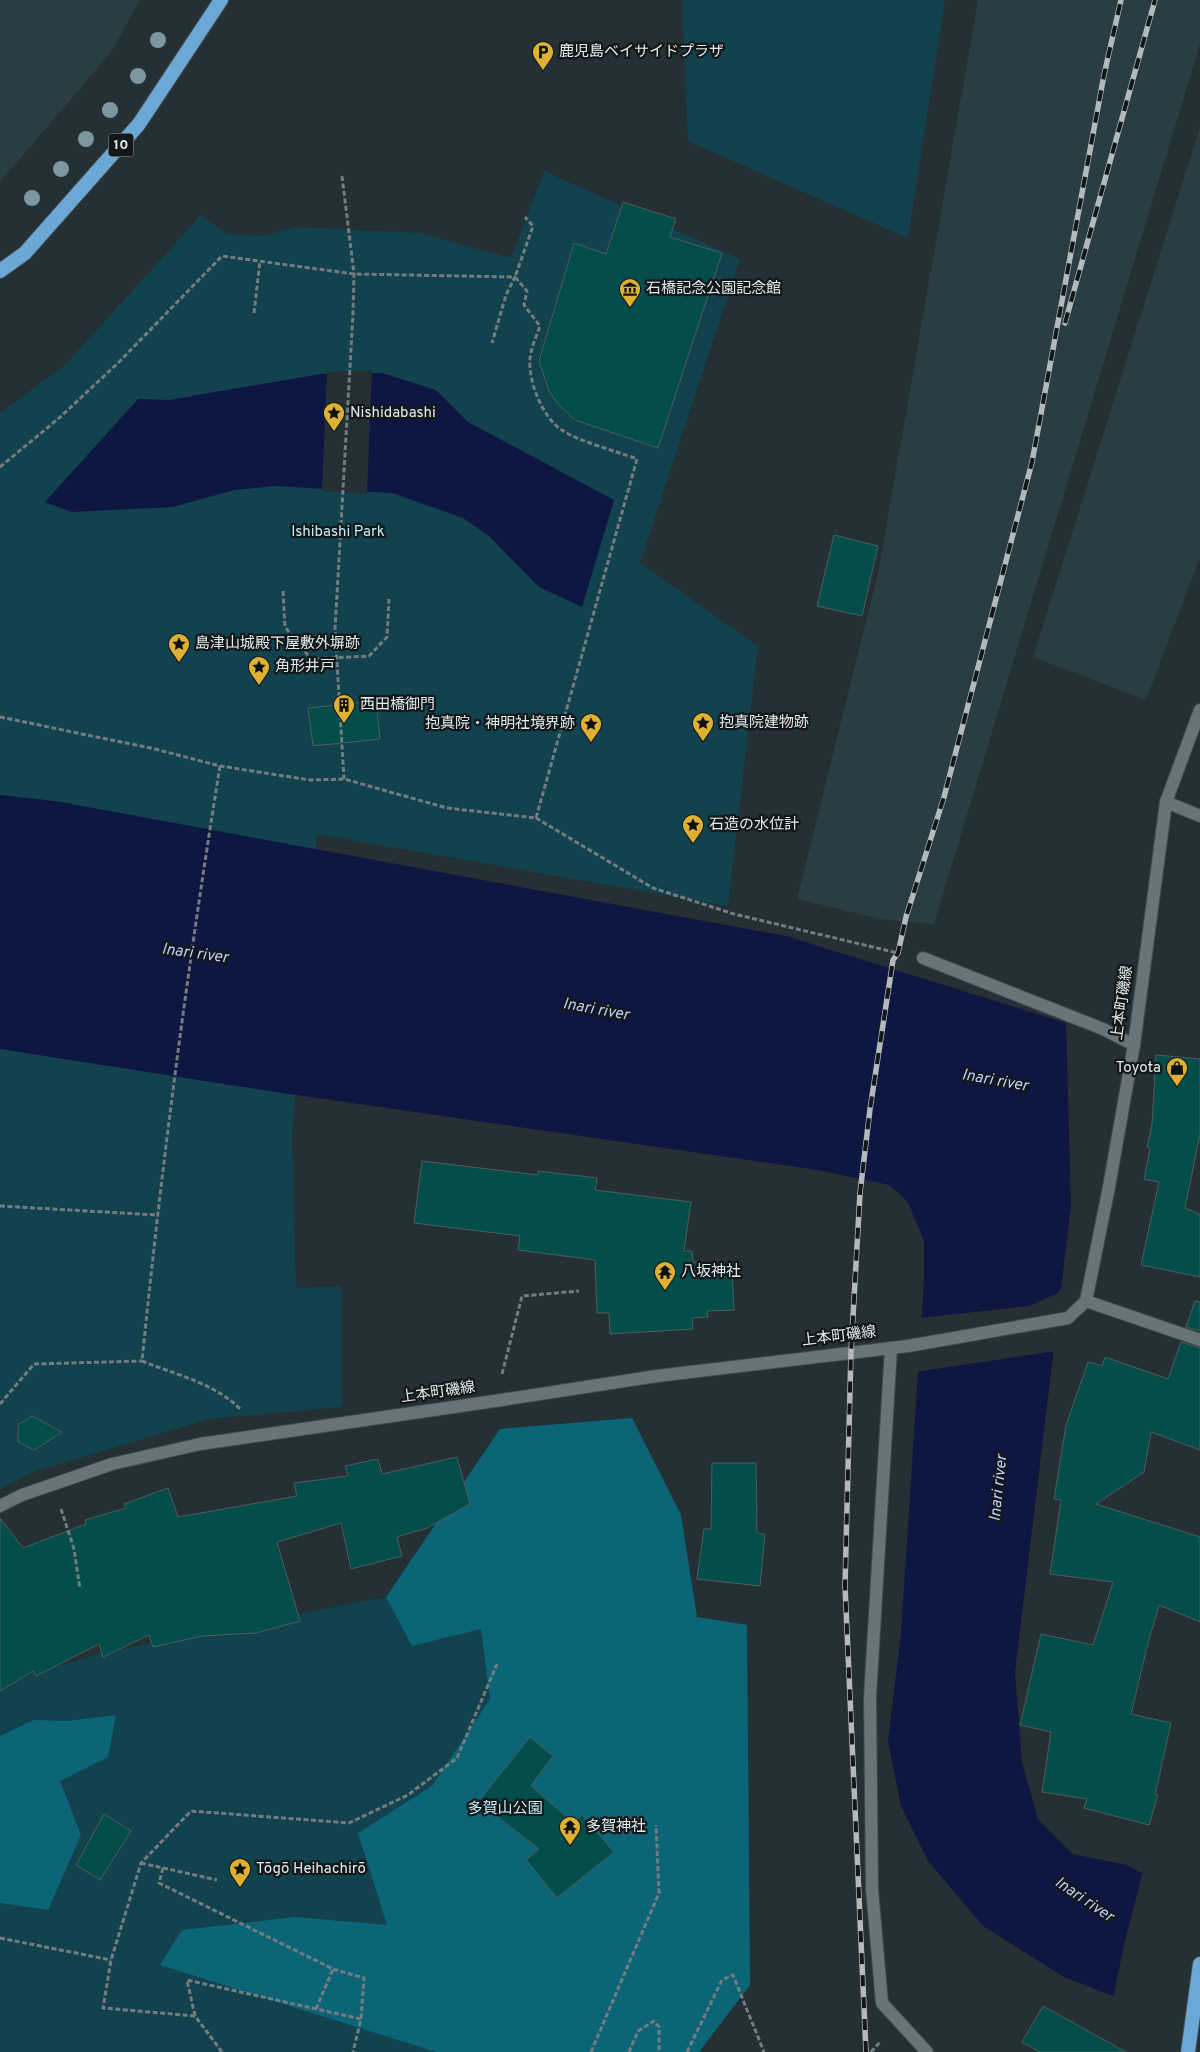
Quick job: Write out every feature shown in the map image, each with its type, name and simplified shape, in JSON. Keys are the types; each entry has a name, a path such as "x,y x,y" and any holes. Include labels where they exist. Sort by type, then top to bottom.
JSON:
{"highway":[{"name":"10","path":"0,272 25,253 139,124 221,0"},
{"path":"1188,2052 1200,1964"}],"street":[{"name":"上本町磯線","path":"0,1506 22,1494 112,1464 200,1444 495,1402 657,1376 908,1346 1068,1318 1086,1301 1109,1187 1134,1045 1166,802 1200,710"},
{"path":"1166,802 1200,816"},
{"path":"923,958 1103,1029 1134,1045"},
{"path":"1086,1301 1200,1340"},
{"path":"891,1348 870,1697 872,1889 882,2003 927,2052"}],"path":[{"path":"342,176 354,274 335,629 344,779"},
{"path":"492,343 506,295 515,277 533,226 525,217"},
{"path":"0,466 58,418 117,364 222,256 354,274 515,277"},
{"path":"254,313 260,261"},
{"path":"515,277 526,291 524,305 540,326 530,358 530,371 533,384 550,419 564,432 637,459 536,818"},
{"path":"283,591 285,627 311,659 369,656 387,637 388,599"},
{"path":"0,717 155,749 220,766 310,780 344,779 447,808 536,818 653,888 734,914 923,958"},
{"path":"142,1361 157,1216 171,1107 220,766"},
{"path":"0,1206 157,1216"},
{"path":"495,1402 522,1296 579,1292"},
{"path":"0,1404 34,1364 142,1361 202,1385 232,1400 246,1416"},
{"path":"59,1505 74,1548 80,1589"},
{"path":"195,2016 103,2008 111,1960 141,1863 190,1811 350,1823 408,1795 458,1758 497,1664"},
{"path":"591,2052 659,1893 656,1825"},
{"path":"141,1863 217,1880"},
{"path":"163,1868 159,1883 333,1969 364,1978 361,2019 353,2052"},
{"path":"0,1938 111,1960"},
{"path":"316,2009 333,1969"},
{"path":"687,2052 722,1980 733,1975 764,2052"},
{"path":"222,2052 195,2016 187,1980 361,2019"},
{"path":"630,2052 638,2031 654,2021 660,2027 659,2052"}],"shaded area":[{"path":"0,0 140,0 112,51 0,182"},
{"path":"978,0 1200,0 1200,44 934,924 880,919 797,899 878,573"},
{"path":"1200,127 1200,557 1146,700 1033,657"}],"green space":[{"path":"682,0 945,0 908,238 688,141"},
{"name":"Ishibashi Park","path":"544,171 740,259 640,563 758,646 728,906 317,834 292,1134 296,1288 341,1286 342,1407 209,1419 33,1472 0,1489 0,413 64,366 201,215 227,234 263,236 295,227 420,233 511,258"},
{"name":"多賀山公園","path":"632,1418 681,1515 697,1617 747,1625 750,1985 699,2052 0,2052 0,1683 106,1652 386,1597 500,1429"},
{"path":"632,1418 681,1515 697,1617 747,1625 750,1985 699,2052 436,2052 160,1965 182,1930 295,1917 387,1925 358,1833 432,1786 490,1699 481,1629 412,1646 386,1597 500,1429"},
{"path":"116,1715 108,1757 60,1781 81,1835 48,1910 0,1903 0,1736 34,1720 68,1721"}],"water":[{"path":"382,373 436,390 468,422 614,500 582,607 539,587 490,537 463,518 392,493 276,486 234,490 173,507 72,512 45,502 138,399 169,400 321,374"},
{"name":"Inari river","path":"0,795 55,801 786,936 1066,1023 1071,1206 1015,1672 1022,1762 1038,1819 1073,1854 1127,1865 1200,1904 1200,2030 1064,1977 983,1926 928,1861 901,1806 888,1741 901,1633 924,1281 924,1241 908,1202 889,1185 818,1170 269,1091 0,1049"}],"pier":[{"path":"372,370 367,494 322,491 327,372"},
{"path":"1064,1283 1056,1351 915,1372 919,1318 1029,1306 1058,1293"},
{"path":"1143,1871 1200,1901 1200,2033 1113,1999 1123,1949"}],"building":[{"name":"石橋記念公園記念館","path":"623,202 676,219 670,237 722,253 658,448 575,420 558,404 549,391 539,361 574,243 606,254"},
{"path":"834,535 878,546 862,616 817,606"},
{"name":"西田橋御門","path":"376,701 380,739 313,746 308,708"},
{"path":"1156,1055 1200,1059 1200,1134 1185,1208 1200,1214 1200,1277 1141,1265 1159,1182 1144,1179 1150,1148 1147,1147 1152,1125"},
{"path":"422,1161 538,1175 538,1171 597,1178 595,1190 691,1202 684,1251 692,1251 693,1262 706,1262 707,1267 732,1265 734,1310 707,1311 708,1317 692,1318 693,1329 610,1334 609,1313 597,1313 595,1260 518,1250 520,1236 414,1223"},
{"path":"1195,1301 1200,1302 1200,1331 1186,1327"},
{"path":"1181,1342 1200,1348 1200,1450 1151,1432 1144,1472 1096,1504 1200,1537 1200,1622 1159,1605 1131,1714 1171,1723 1155,1795 1158,1795 1149,1825 1084,1808 1087,1799 1042,1792 1051,1732 1020,1725 1041,1634 1093,1645 1113,1582 1050,1574 1061,1500 1054,1499 1066,1425 1088,1362 1102,1366 1105,1357 1168,1379"},
{"path":"32,1416 62,1432 34,1450 18,1442 18,1425"},
{"path":"457,1457 470,1504 427,1528 397,1537 402,1556 351,1569 341,1523 277,1542 300,1621 256,1633 202,1636 153,1647 149,1635 103,1657 99,1644 36,1676 33,1671 0,1691 0,1518 23,1548 86,1524 85,1520 126,1508 124,1504 168,1488 178,1517 297,1496 294,1483 348,1476 345,1466 378,1459 382,1474"},
{"path":"712,1463 756,1463 757,1533 765,1534 760,1586 697,1579 704,1529 711,1529"},
{"path":"530,1737 553,1756 531,1786 573,1822 582,1815 614,1852 557,1898 526,1860 539,1849 478,1802"},
{"path":"104,1814 131,1831 100,1880 76,1865"},
{"path":"1043,2006 1126,2052 1040,2052 1022,2042"}],"railway":[{"path":"866,2052 845,1586 851,1352 860,1193 870,1109 893,960 898,953 906,917 944,797 1032,462 1104,75 1121,0"},
{"path":"1065,323 1155,0"}],"place":[{"name":"鹿児島ベイサイドプラザ","path":"543,71"},
{"name":"石橋記念公園記念館","path":"630,308"},
{"name":"Nishidabashi","path":"334,432"},
{"name":"島津山城殿下屋敷外塀跡","path":"179,663"},
{"name":"角形井戸","path":"259,686"},
{"name":"西田橋御門","path":"344,724"},
{"name":"抱真院建物跡","path":"703,742"},
{"name":"抱真院・神明社境界跡","path":"591,743"},
{"name":"石造の水位計","path":"693,844"},
{"name":"Toyota","path":"1177,1087"},
{"name":"八坂神社","path":"665,1291"},
{"name":"多賀神社","path":"570,1846"},
{"name":"Tōgō Heihachirō","path":"240,1888"}]}
